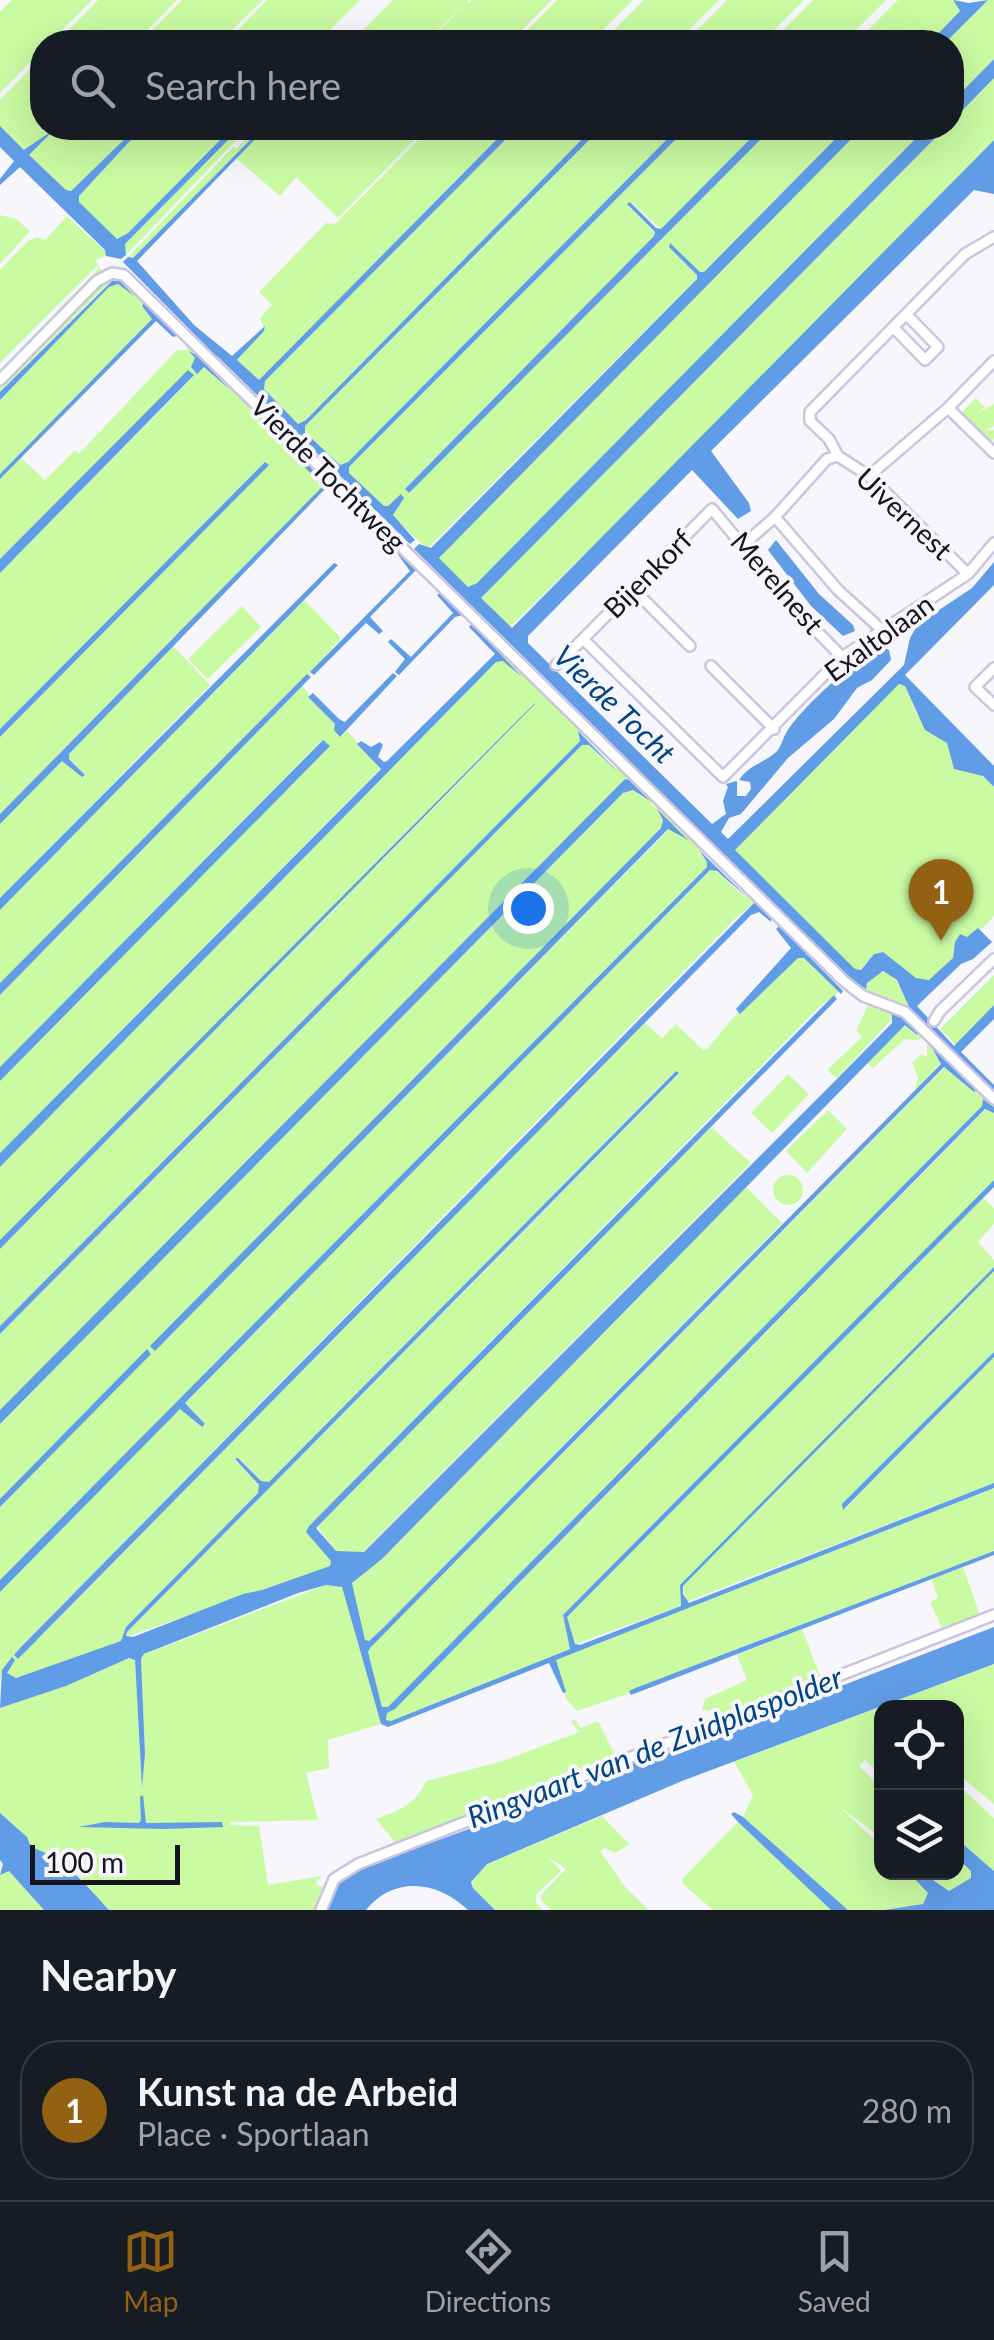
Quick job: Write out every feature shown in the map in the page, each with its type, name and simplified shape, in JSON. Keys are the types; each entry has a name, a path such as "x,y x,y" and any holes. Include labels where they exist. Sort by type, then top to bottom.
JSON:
{"street":[{"path":"743,545 775,517 827,459 838,456 829,439 810,420 810,412 965,254 994,237"},
{"name":"Vierde Tochtweg","path":"0,380 97,281 112,273 130,280 848,985 863,996 906,1012 994,1099"},
{"path":"894,328 924,360 938,347 907,315"},
{"path":"869,476 992,368"},
{"path":"948,408 994,453"},
{"name":"Uivernest","path":"838,456 869,476 968,574"},
{"name":"Merelnest","path":"712,508 798,612 842,657"},
{"name":"Bijenkorf","path":"556,665 712,508"},
{"path":"775,517 838,590 883,630"},
{"name":"Exaltolaan","path":"723,777 842,657 968,574 994,544"},
{"path":"633,588 690,646"},
{"name":"Bijenkorf","path":"583,640 723,777"},
{"path":"711,666 774,729"},
{"path":"994,668 975,687 994,705"},
{"path":"934,1021 994,959"},
{"path":"321,1908 334,1879 358,1864 994,1615"}],"green space":[{"path":"12,0 92,0 62,30 30,30 30,62 0,93 0,12"},
{"path":"98,0 177,0 148,30 69,30"},
{"path":"182,0 263,0 232,30 152,30"},
{"path":"267,0 360,0 330,30 238,30"},
{"path":"393,0 468,0 468,4 472,0 552,0 522,30 440,30 465,3 438,30 363,30"},
{"path":"557,0 633,0 603,30 527,30"},
{"path":"644,0 719,0 689,30 614,30"},
{"path":"727,0 804,0 774,30 697,30"},
{"path":"813,0 886,0 856,30 783,30"},
{"path":"898,0 953,0 960,11 942,30 868,30"},
{"path":"988,0 994,0 994,59 964,90 964,30 958,30"},
{"path":"30,69 30,140 40,140 34,146 24,150 0,126 0,100"},
{"path":"994,78 994,140 509,628 481,598 933,140 964,140 964,109"},
{"path":"44,140 124,140 71,191 29,155"},
{"path":"131,140 220,140 128,233 116,239 78,202 79,196"},
{"path":"228,140 236,140 126,255 125,244"},
{"path":"250,140 133,258 128,257 234,146 236,149"},
{"path":"254,140 414,140 338,218 296,177 280,196 236,158"},
{"path":"418,140 496,140 259,380 237,360 265,330 260,318 272,305 259,292 326,223 335,224"},
{"path":"505,140 581,140 306,420 298,424 264,389 265,381"},
{"path":"589,140 666,140 348,462 340,465 305,431 305,426"},
{"path":"675,140 749,140 661,229 631,202 628,205 654,236 406,488 409,492 760,140 834,140 704,272 670,243 669,247 697,279 427,549 393,516 403,498 400,495 384,506 349,473 349,467"},
{"path":"850,140 914,140 477,583 468,587 440,562 439,555"},
{"path":"0,215 16,219 30,231 0,264"},
{"path":"67,216 105,251 106,256 95,260 102,271 0,376 0,370 99,268 0,363 0,270 28,241 37,237 45,240"},
{"path":"110,278 125,282 141,299 147,299 177,335 142,306 152,319 0,474 0,400 109,287 118,284 131,295 115,281 108,284 0,392 0,383 89,291"},
{"path":"186,346 197,348 203,357 189,352 195,358 191,368 196,373 204,366 228,389 208,363 230,381 239,397 245,397 291,441 294,450 347,497 345,501 295,453 322,487 0,814 0,737 268,465 265,462 0,729 0,573 194,376 0,559 0,479 21,458 45,480 75,450 79,454 177,350 188,350"},
{"path":"215,356 543,678 541,679"},
{"path":"976,398 985,407 976,414 994,404 994,426 985,430 994,430 990,443 960,414"},
{"path":"304,600 341,638 309,675 0,983 0,910"},
{"path":"242,606 261,627 208,679 188,659"},
{"path":"472,623 477,624 522,668 529,680 536,681 577,727 584,729 626,775 652,796 655,807 663,807 691,834 693,841 701,844 750,892 753,902 759,900 775,916 773,921 762,906 754,903 736,918 21,1647 17,1659 645,1023 662,1038 676,1024 703,1050 707,1049 738,1012 798,958 804,958 839,992 819,1007 309,1526 307,1532 331,1566 126,1637 679,1074 675,1071 269,1483 261,1481 239,1458 235,1460 259,1485 258,1493 126,1627 122,1641 33,1674 9,1677 7,1669 2,1670 0,1682 0,1592 180,1408 201,1427 204,1423 185,1403 710,870 749,897 702,850 699,852 707,867 0,1580 0,1507 151,1353 146,1350 0,1499 0,1424 623,793 633,790 647,801 625,779 0,1410 0,1334 582,745 589,745 619,770 578,731 580,741 0,1326 0,1249 535,705 0,1240 0,1167 496,662 503,660 521,677 472,625 469,627","holes":["656,811 686,840 669,829 155,1350 661,828 663,820"]},
{"path":"173,646 210,685 0,898 0,824 62,761 84,774 69,754"},
{"path":"302,686 335,724 341,737 347,731 381,768 0,1153 0,1081 329,746 322,740 0,1067 0,995"},
{"path":"905,686 917,715 994,787 994,916 925,990 883,952 874,954 860,970 855,969 735,848 889,688"},
{"path":"613,746 855,983 863,988 878,973 888,972 928,1026 898,1003 862,992"},
{"path":"994,975 994,1006 956,1045 940,1029"},
{"path":"869,1003 896,1010 916,1030 897,1014 837,1078 827,1070 862,1037 856,1031"},
{"path":"905,1024 922,1036 920,1040 905,1039 873,1068 867,1063"},
{"path":"932,1044 994,1102 994,1107 985,1098 983,1106 388,1707 382,1707 370,1648 945,1067 975,1090 931,1047 941,1063 915,1090 918,1078 912,1063 922,1054 927,1057 927,1045"},
{"path":"788,1074 809,1094 772,1133 751,1113"},
{"path":"986,1109 994,1113 994,1180 563,1615 571,1649 386,1720 387,1713"},
{"path":"828,1110 847,1129 807,1173 786,1151"},
{"path":"711,1127 751,1163 363,1552 336,1551 316,1525"},
{"path":"788,1175 802,1184 803,1190 794,1204 788,1205 774,1196 773,1190 782,1176"},
{"path":"746,1187 782,1223 383,1628 365,1640 352,1583 382,1559"},
{"path":"983,1198 994,1208 994,1224 978,1242 994,1260 994,1267 680,1585 681,1606 575,1644 566,1617"},
{"path":"994,1271 994,1352 842,1504 845,1509 994,1357 994,1483 686,1602 683,1586"},
{"path":"994,1488 994,1551 630,1693 577,1711 566,1699 555,1660"},
{"path":"963,1567 980,1615 943,1631 930,1602 938,1598 931,1579"},
{"path":"326,1585 342,1587 381,1724 328,1740 329,1768 306,1773 318,1820 230,1825 259,1826 268,1885 322,1876 315,1884 325,1888 318,1910 109,1910 74,1871 57,1858 31,1847 18,1828 0,1813 0,1708 66,1686 129,1658 135,1660 142,1788 145,1754 141,1659 145,1654"},
{"path":"802,1629 821,1678 724,1713 702,1710 705,1699 747,1680 737,1655"},
{"path":"994,1664 994,1804 964,1779 964,1700 898,1700"},
{"path":"874,1709 874,1768 865,1760 859,1766 874,1780 874,1833 839,1806 874,1839 874,1880 916,1880 929,1893 923,1904 848,1910 743,1817 753,1795 734,1762"},
{"path":"576,1720 580,1728 598,1721 617,1759 397,1845 376,1819 412,1801 426,1781 503,1761 579,1732 571,1721"},
{"path":"964,1790 994,1818 994,1871 964,1845"},
{"path":"602,1816 629,1844 616,1853 604,1848 600,1851 625,1887 649,1910 551,1910 541,1895 566,1869 548,1857 561,1871 536,1895 536,1903 543,1910 495,1910 473,1888 472,1878 487,1864"},
{"path":"738,1822 831,1910 713,1910 682,1883"},
{"path":"964,1864 971,1871 971,1878 949,1891 933,1880 964,1880"},
{"path":"9,1871 44,1910 0,1910 0,1875"}],"water":[{"path":"953,0 988,0 958,30 942,30 960,11"},
{"path":"994,59 994,78 964,109 964,90"},
{"path":"0,126 24,150 44,140 29,155 71,191 124,140 131,140 79,196 79,202 117,239 128,233 220,140 228,140 125,244 126,255 121,259 106,256 105,250 20,167 0,185 0,179 14,161 0,147"},
{"path":"254,140 137,261 194,325 232,356 265,326 237,360 259,380 496,140 505,140 265,381 264,389 298,424 581,140 589,140 305,426 305,432 340,465 348,462 666,140 675,140 349,467 349,473 384,506 401,494 404,498 393,515 415,540 410,544 217,356 207,365 229,389 204,367 197,374 191,367 195,358 189,351 201,358 209,349 123,262 133,258"},
{"path":"749,140 760,140 409,493 405,489 654,236 655,232 627,204 630,202 661,229"},
{"path":"834,140 850,140 439,558 468,587 477,583 914,140 933,140 481,598 512,628 994,140 994,194 974,190 711,451 751,511 738,519 692,470 528,636 528,643 712,824 726,814 726,784 737,781 737,796 746,796 750,782 739,780 777,751 793,722 817,697 860,661 885,648 889,650 891,660 872,680 857,688 834,719 788,758 741,814 729,818 721,832 728,839 904,665 910,638 918,624 972,588 994,562 994,585 905,675 994,766 994,787 983,776 954,769 947,743 925,730 905,686 899,684 735,850 855,969 861,970 874,954 883,952 916,978 929,980 953,958 960,934 967,937 978,928 992,942 961,964 917,1006 954,1046 994,1005 994,1019 961,1052 994,1085 994,1093 910,1009 897,980 883,971 867,983 866,989 855,983 414,549 419,544 431,548 697,279 669,247 670,243 704,272"},
{"path":"112,281 120,281 134,296 118,284 109,287 0,400 0,392"},
{"path":"144,303 177,336 173,337 156,321 0,479 0,474 152,319 142,306"},
{"path":"188,370 194,375 0,573 0,559"},
{"path":"296,453 345,501 331,490 324,490 69,754 69,759 85,775 82,777 62,761 0,824 0,814 321,488 293,455"},
{"path":"265,462 269,465 0,737 0,729"},
{"path":"776,540 855,631 843,636 811,606 768,550"},
{"path":"396,552 416,570 370,617 383,631 379,634 366,623 314,675 310,672 410,571"},
{"path":"334,563 338,565 0,910 0,898"},
{"path":"440,593 463,615 455,617 399,675 395,672 405,659 388,642 391,639 411,657 453,613 437,595"},
{"path":"472,624 522,677 503,661 496,662 0,1167 0,1153 381,769 357,744 361,741 371,747 380,742 383,745 378,757 387,761 495,654 469,627"},
{"path":"393,673 397,676 340,737 334,730 335,724 308,697 313,693 345,722"},
{"path":"307,674 311,677 0,995 0,983"},
{"path":"535,704 0,1249 0,1240"},
{"path":"578,731 618,772 589,745 582,745 0,1334 0,1326 580,741"},
{"path":"323,740 330,746 0,1081 0,1067"},
{"path":"625,779 650,801 633,790 623,793 0,1424 0,1410"},
{"path":"657,809 688,840 668,829 155,1351 150,1346 661,828 663,820"},
{"path":"699,850 749,899 717,871 710,870 185,1403 205,1424 202,1427 180,1409 0,1592 0,1580 707,867"},
{"path":"754,903 762,906 771,922 759,912 751,915 18,1659 14,1655 21,1647"},
{"path":"779,926 843,991 841,994 804,958 798,958 740,1014 736,1009 791,948 776,929"},
{"path":"834,995 837,999 316,1528 336,1551 364,1552 892,1023 892,1014 903,1018 917,1035 905,1025 382,1559 352,1583 365,1640 369,1641 383,1628 941,1064 931,1046 976,1090 944,1067 370,1648 382,1707 388,1707 982,1106 983,1099 994,1107 994,1113 985,1109 387,1713 386,1720 570,1649 563,1615 994,1180 994,1187 567,1617 575,1644 681,1606 680,1585 994,1267 683,1586 683,1594 689,1603 994,1483 994,1488 556,1660 566,1692 563,1693 549,1663 388,1727 381,1724 342,1587 326,1585 298,1593 144,1654 142,1788 135,1660 129,1658 66,1686 0,1708 2,1670 12,1657 15,1660 7,1673 16,1678 121,1641 126,1627 258,1493 259,1485 235,1459 261,1481 269,1482 676,1071 679,1073 126,1636 133,1637 243,1594 330,1566 331,1561 306,1532 309,1526"},
{"path":"147,1349 151,1354 0,1507 0,1499"},
{"path":"994,1352 994,1357 843,1510 842,1504"},
{"path":"994,1551 994,1555 631,1695 629,1691 638,1687"},
{"path":"994,1627 994,1664 898,1700 874,1700 874,1709 682,1781 487,1864 471,1882 495,1910 468,1910 443,1893 416,1886 390,1891 366,1910 327,1910 338,1886 359,1869 546,1801 674,1745 679,1748"},
{"path":"143,1795 146,1823 222,1822 223,1827 78,1827 105,1822 138,1823"},
{"path":"734,1812 848,1910 831,1910 738,1822 731,1814"},
{"path":"0,1813 27,1837 31,1847 65,1865 109,1910 44,1910 9,1871 0,1875"},
{"path":"964,1845 994,1871 994,1910 884,1910 923,1904 928,1893 916,1880 933,1880 949,1891 971,1878 971,1871 964,1864"}],"place":[{"name":"Kunst na de Arbeid","path":"941,941"}],"water label":[{"name":"Vierde Tocht","path":"614,705"},
{"name":"Ringvaart van de Zuidplaspolder","path":"655,1748"}]}
